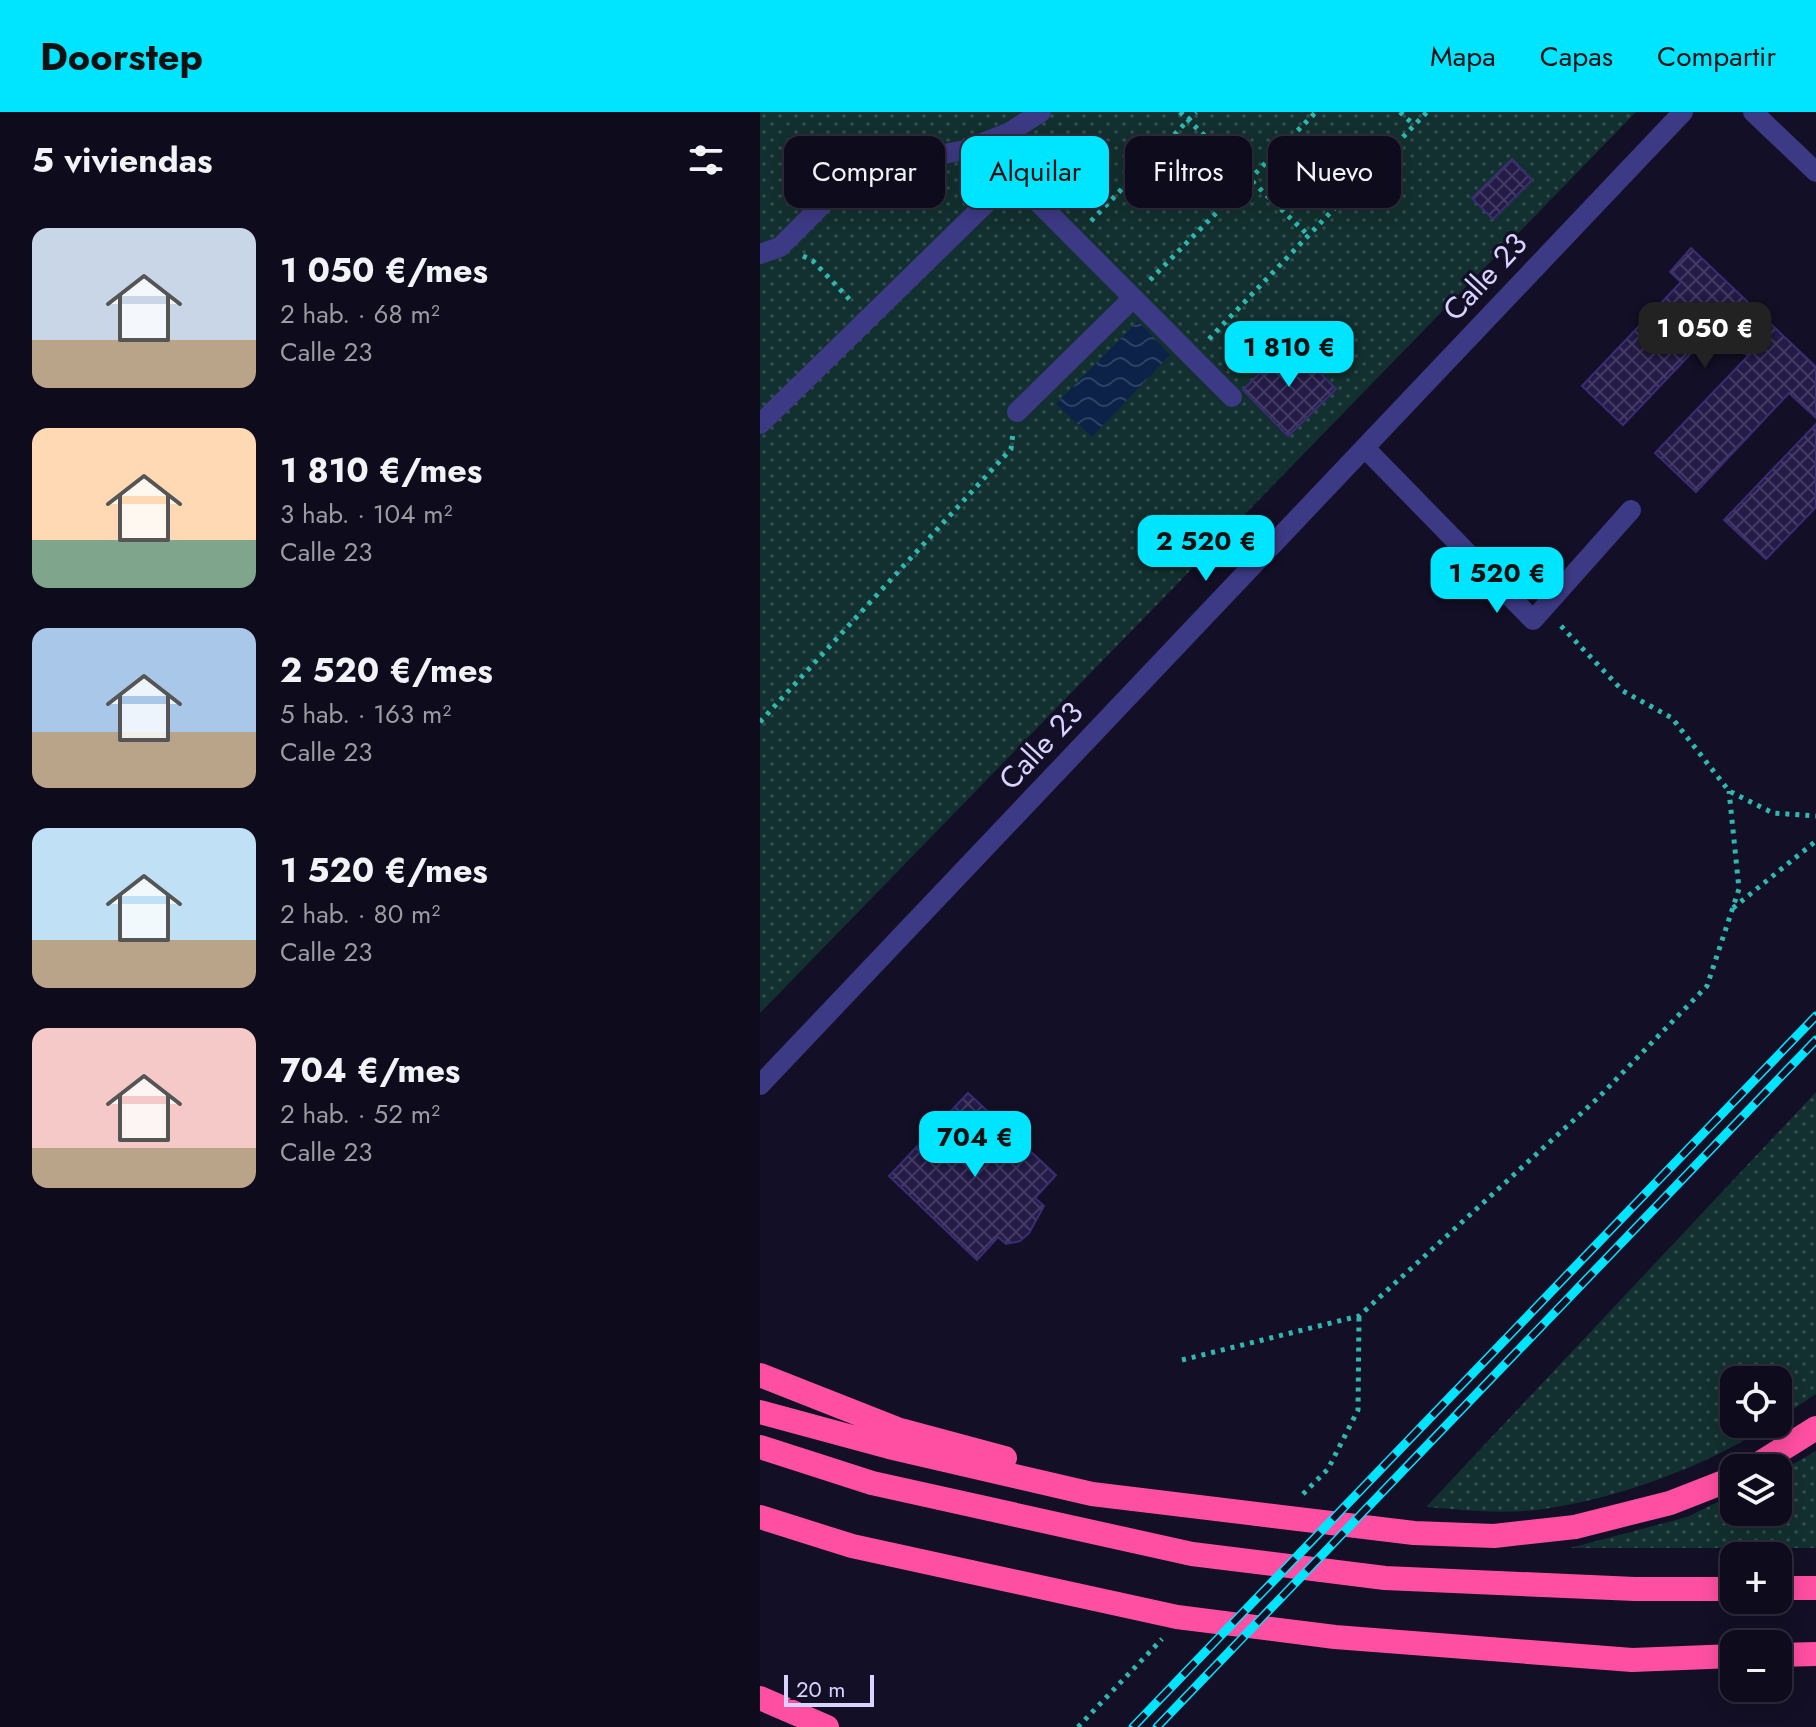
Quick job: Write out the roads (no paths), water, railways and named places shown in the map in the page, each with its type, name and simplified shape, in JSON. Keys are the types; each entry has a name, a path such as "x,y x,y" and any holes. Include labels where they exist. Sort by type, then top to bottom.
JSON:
{"highway":[{"path":"760,1375 893,1438"},
{"path":"760,1412 893,1438 1092,1494 1414,1533 1494,1536 1575,1527 1670,1503 1720,1483"},
{"path":"1774,1454 1816,1428"},
{"path":"760,1447 872,1483 1192,1554 1370,1576 1635,1589 1720,1589"},
{"path":"760,1517 852,1546 1177,1617 1319,1635 1632,1660 1720,1657"},
{"path":"1792,1588 1816,1588"},
{"path":"1792,1655 1816,1654"},
{"path":"760,1698 827,1727"}],"street":[{"path":"1000,136 1041,112"},
{"name":"Calle 23","path":"760,1085 1683,112"},
{"path":"1753,112 1816,172"},
{"path":"760,254 780,247 856,171 961,151"},
{"path":"760,424 982,208"},
{"path":"1041,208 1232,397"},
{"path":"1017,412 1133,298"},
{"path":"1365,448 1533,620 1631,510"}],"water":[{"path":"1138,321 1170,355 1092,437 1056,404"}],"railway":[{"path":"1133,1727 1816,1016"},
{"path":"1157,1727 1816,1040"}]}
